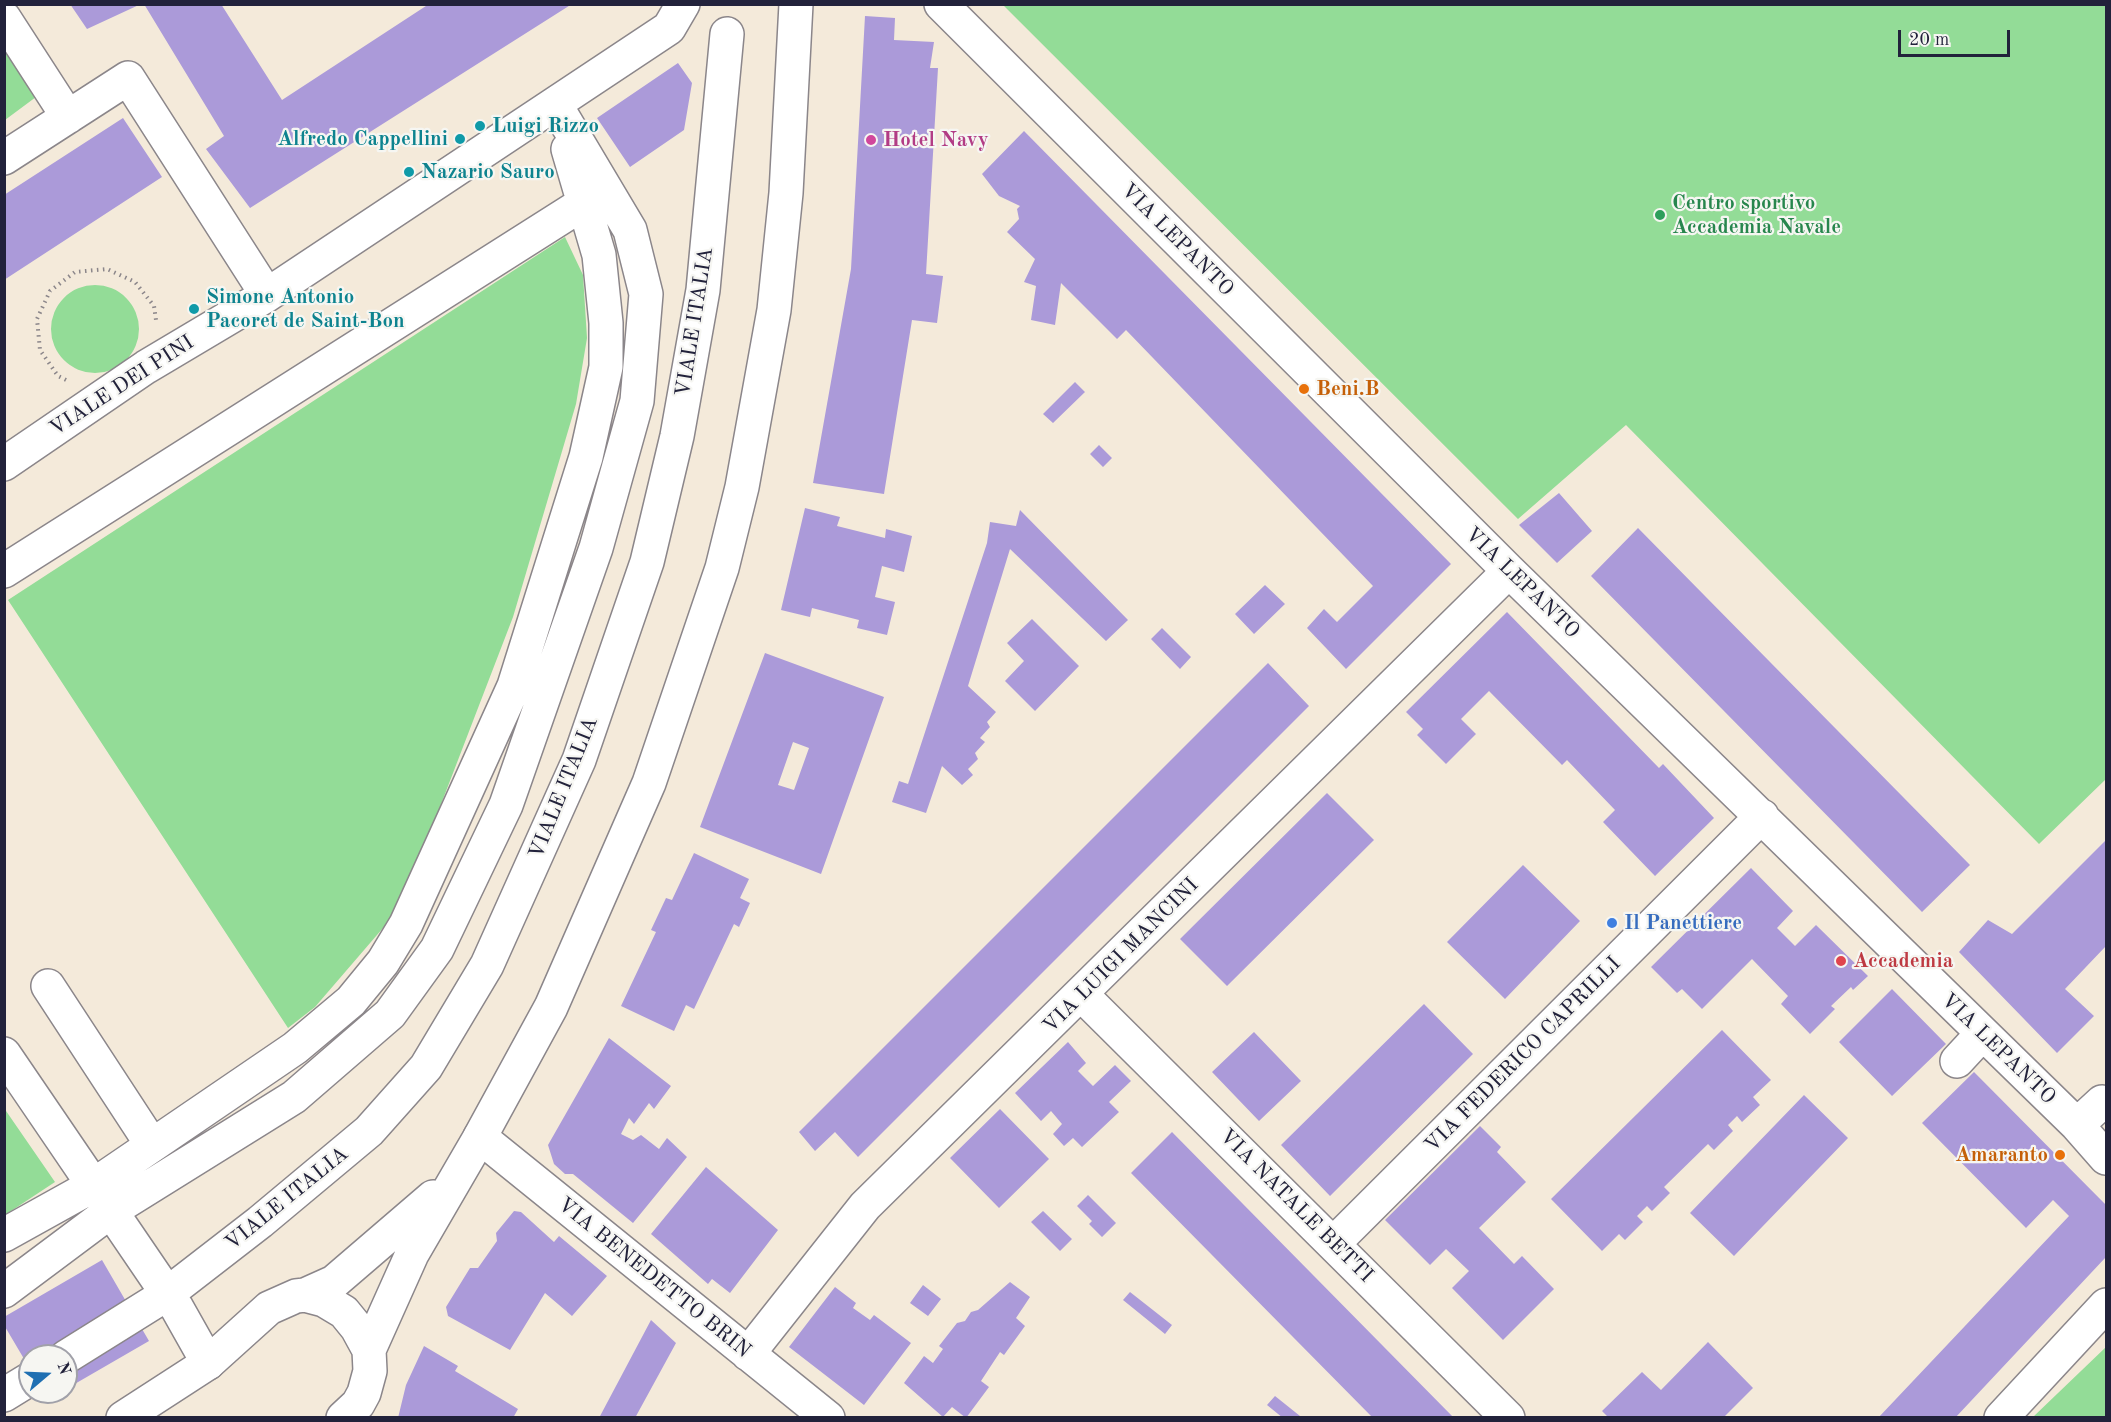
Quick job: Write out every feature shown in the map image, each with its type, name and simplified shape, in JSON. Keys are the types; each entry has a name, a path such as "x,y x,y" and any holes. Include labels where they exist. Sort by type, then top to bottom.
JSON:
{"street":[{"name":"VIALE DEI PINI","path":"4,464 146,367 267,295 669,28 683,4"},
{"path":"369,1350 412,1254 480,1137 551,1007 649,783 722,568 742,487 774,310 786,193 796,4"},
{"name":"VIA LEPANTO","path":"941,4 1509,572 2077,1125 2106,1158"},
{"path":"4,18 68,117"},
{"name":"VIALE ITALIA","path":"78,1350 167,1294 260,1222 369,1131 426,1067 488,965 579,760 647,562 677,436 703,290 727,34"},
{"path":"4,158 128,78 267,295"},
{"path":"4,1291 102,1198 152,1145 295,1048 351,1001 383,962 406,924 514,686 585,457 606,367 606,323 599,255 555,104"},
{"path":"4,1235 102,1198 294,1097 390,1014 437,949 506,805 596,548 637,401 646,294 630,230 555,104"},
{"path":"4,571 584,203"},
{"name":"VIA LUIGI MANCINI","path":"748,1354 865,1206 1082,995 1509,572"},
{"name":"VIA FEDERICO CAPRILLI","path":"1334,1243 1762,816"},
{"path":"48,986 152,1145"},
{"name":"VIA NATALE BETTI","path":"1082,995 1508,1418"},
{"path":"1957,1062 1982,1034"},
{"path":"4,1054 167,1294 208,1364"},
{"path":"2077,1125 2102,1102"},
{"name":"VIA BENEDETTO BRIN","path":"480,1137 828,1418"},
{"path":"305,1295 342,1275 455,1178"},
{"path":"123,1418 208,1364 269,1308 296,1296 305,1295 330,1302 344,1312 357,1328 369,1350 370,1371 352,1413"},
{"path":"2001,1418 2106,1305"},
{"path":"4,1395 18,1386"}],"path":[{"path":"117,388 86,390 58,376 40,350 37,319 50,291 75,272 106,269 116,273 135,282 154,306 158,337 146,367"}],"green space":[{"name":"Centro sportivo Accademia Navale","path":"1003,5 2106,5 2106,779 2039,844 1626,425 1518,519"},
{"path":"4,45 36,97 5,120 4,120"},
{"path":"565,237 583,275 587,338 576,404 513,617 418,864 389,921 315,1007 288,1028 8,600"},
{"path":"95,285 112,288 126,298 136,312 139,329 136,346 126,360 112,370 95,373 78,370 64,360 54,346 51,329 54,312 64,298 78,288"},
{"path":"4,1108 55,1182 5,1215 4,1215"},
{"path":"2106,1347 2106,1417 2033,1417"}],"building":[{"path":"70,4 141,4 87,29"},
{"path":"144,4 221,4 282,100 429,4 572,4 250,208 206,149 224,136"},
{"path":"865,16 895,18 894,40 934,42 930,68 938,68 926,274 943,276 937,323 912,320 884,494 813,483 851,269"},
{"path":"678,63 692,83 684,130 630,167 597,118"},
{"path":"123,118 162,177 4,280 4,195"},
{"path":"1024,131 1451,564 1346,669 1307,628 1324,609 1337,622 1373,586 1126,330 1117,339 1061,283 1055,325 1031,320 1036,286 1024,282 1035,259 1007,232 1019,219 1017,209 1020,206 999,196 982,174"},
{"path":"1075,382 1085,392 1053,423 1043,414"},
{"path":"1099,445 1112,458 1103,467 1090,454"},
{"path":"1559,493 1592,531 1557,563 1519,525"},
{"path":"805,508 840,517 837,526 885,538 886,529 912,536 904,572 882,566 875,597 895,602 887,635 857,628 859,620 812,608 810,617 781,610"},
{"path":"1020,510 1128,620 1106,641 1010,549 968,686 996,712 987,722 990,727 980,738 985,742 975,753 978,759 968,769 973,775 962,785 942,766 926,813 892,802 899,781 908,784 987,543 990,522 1016,526"},
{"path":"1638,528 1970,865 1922,912 1591,576"},
{"path":"1265,585 1285,604 1254,634 1235,614"},
{"path":"1507,612 1659,768 1663,764 1714,818 1655,876 1603,822 1615,810 1567,760 1562,765 1489,691 1461,719 1476,734 1446,764 1417,735 1423,729 1406,712"},
{"path":"1032,619 1079,666 1035,711 1005,681 1024,661 1007,643"},
{"path":"1162,628 1191,657 1180,669 1151,639"},
{"path":"765,653 884,697 821,874 700,827","holes":["793,742 809,748 794,790 778,785"]},
{"path":"1268,663 1309,706 858,1157 835,1132 815,1151 799,1132"},
{"path":"1327,793 1374,840 1227,986 1180,939"},
{"path":"2106,840 2106,946 2065,989 2094,1016 2057,1053 1959,952 1988,920 2012,934"},
{"path":"694,853 749,879 740,898 750,903 739,927 734,924 694,1009 686,1005 674,1031 621,1006 656,932 651,930 666,898 672,900"},
{"path":"1523,865 1580,921 1505,999 1447,942"},
{"path":"1751,868 1793,911 1777,928 1795,946 1816,925 1868,976 1853,990 1851,987 1831,1006 1835,1009 1810,1034 1781,1004 1788,996 1752,959 1702,1009 1682,989 1677,993 1651,967"},
{"path":"1892,989 1946,1044 1892,1096 1839,1042"},
{"path":"1424,1004 1473,1054 1330,1196 1281,1145"},
{"path":"1722,1030 1771,1080 1753,1097 1760,1105 1742,1122 1737,1116 1728,1125 1733,1131 1714,1150 1708,1144 1664,1187 1670,1193 1652,1211 1647,1206 1637,1216 1643,1222 1625,1240 1619,1234 1602,1251 1551,1199"},
{"path":"1254,1032 1301,1081 1259,1121 1212,1072"},
{"path":"609,1038 671,1086 654,1109 649,1103 634,1124 629,1118 621,1134 633,1140 641,1135 659,1149 667,1138 687,1157 633,1223 573,1174 565,1174 554,1164 548,1145"},
{"path":"1068,1042 1086,1063 1078,1071 1093,1086 1115,1065 1131,1081 1109,1102 1119,1112 1082,1147 1073,1138 1064,1146 1053,1134 1062,1124 1051,1111 1041,1121 1015,1093"},
{"path":"1974,1072 2106,1205 2106,1257 1955,1418 1878,1418 2069,1216 2053,1200 2026,1228 1922,1123"},
{"path":"1804,1095 1848,1138 1734,1256 1690,1213"},
{"path":"1000,1109 1049,1159 999,1208 950,1158"},
{"path":"1480,1126 1501,1147 1497,1152 1526,1182 1479,1228 1514,1264 1522,1256 1554,1289 1503,1340 1452,1288 1469,1271 1446,1249 1430,1265 1385,1220"},
{"path":"1172,1132 1454,1418 1373,1418 1131,1173"},
{"path":"706,1167 778,1230 730,1293 712,1279 708,1284 651,1234"},
{"path":"1088,1195 1116,1223 1102,1237 1089,1224 1092,1221 1077,1206"},
{"path":"514,1211 521,1212 554,1242 559,1236 607,1276 572,1316 545,1293 510,1350 448,1316 446,1307 470,1268 478,1268 497,1241 496,1233"},
{"path":"1043,1211 1072,1239 1060,1251 1031,1222"},
{"path":"102,1260 149,1341 78,1382 78,1344 18,1344 18,1349 4,1325 4,1317"},
{"path":"1010,1282 1030,1297 1016,1318 1025,1326 1004,1355 1000,1352 981,1381 989,1387 966,1418 952,1407 943,1417 904,1383 924,1356 933,1363 943,1349 939,1346 957,1323 965,1321 971,1312 978,1310"},
{"path":"923,1285 941,1299 928,1316 910,1303"},
{"path":"835,1287 856,1303 853,1308 870,1320 874,1315 911,1343 864,1405 789,1347"},
{"path":"1130,1292 1172,1325 1165,1334 1123,1300"},
{"path":"651,1320 676,1343 635,1418 599,1418"},
{"path":"1708,1342 1753,1388 1723,1418 1609,1418 1602,1411 1642,1372 1661,1390"},
{"path":"424,1346 458,1366 455,1371 518,1409 513,1418 398,1418 406,1385"},
{"path":"1275,1396 1300,1416 1283,1418 1267,1405"}],"place":[{"name":"Luigi Rizzo","path":"480,126"},
{"name":"Alfredo Cappellini","path":"460,139"},
{"name":"Hotel Navy","path":"871,140"},
{"name":"Nazario Sauro","path":"409,172"},
{"name":"Centro sportivo Accademia Navale","path":"1660,215"},
{"name":"Simone Antonio Pacoret de Saint-Bon","path":"194,309"},
{"name":"Beni.B","path":"1304,389"},
{"name":"Il Panettiere","path":"1612,923"},
{"name":"Accademia","path":"1841,961"},
{"name":"Amaranto","path":"2060,1155"}]}
